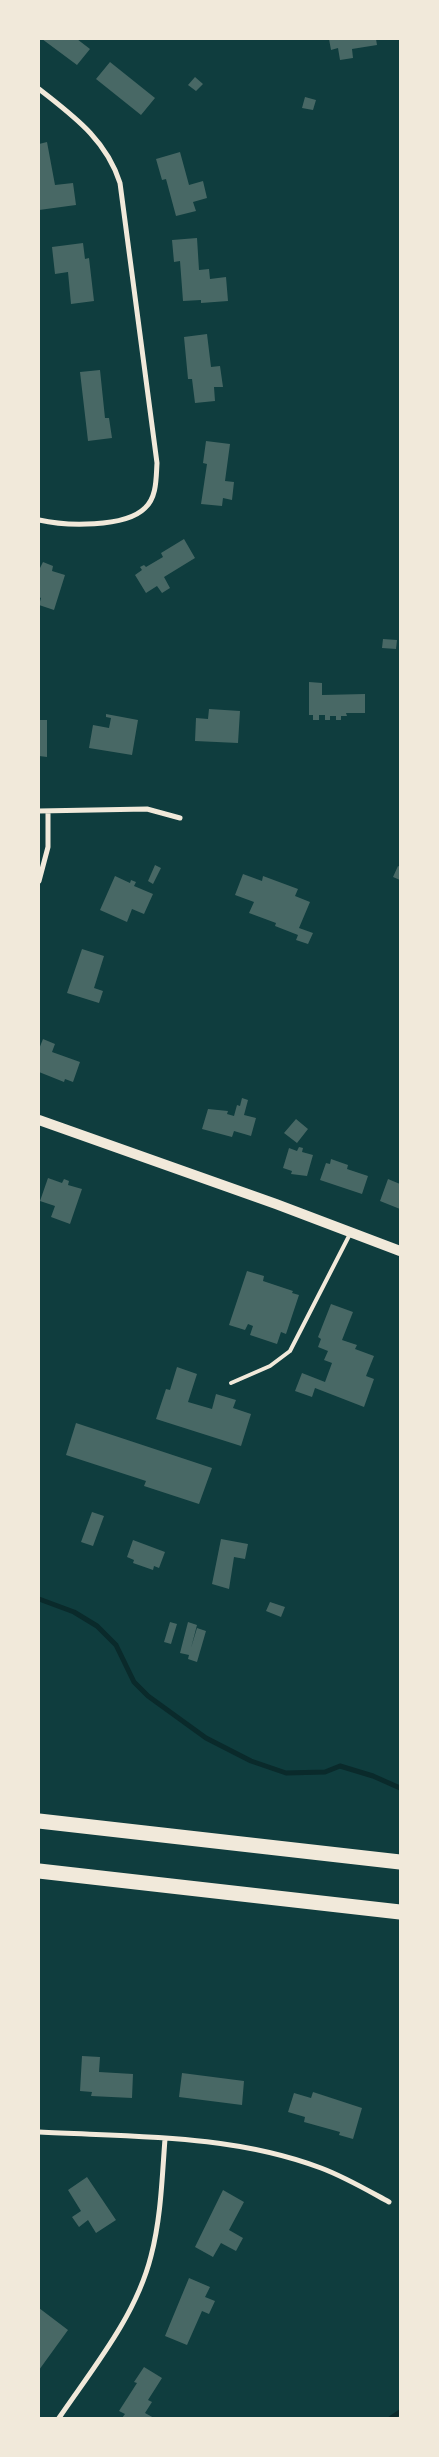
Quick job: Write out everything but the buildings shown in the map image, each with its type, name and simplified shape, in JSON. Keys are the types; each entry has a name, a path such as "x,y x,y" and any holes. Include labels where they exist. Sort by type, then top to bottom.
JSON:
{"highway":[{"path":"39,1821 400,1862"},
{"path":"39,1871 400,1912"}],"main road":[{"path":"39,1120 400,1251"}],"street":[{"path":"39,89 96,137 115,167 120,183 157,463 156,482 152,497 146,508 134,516 102,522 68,524 39,520"},
{"path":"39,811 148,809 180,818"},
{"path":"39,881 48,847 48,811"},
{"path":"39,2132 224,2144 291,2158 343,2178 389,2202"},
{"path":"59,2418 118,2329 144,2279 157,2226 165,2139"}],"lane":[{"path":"231,1383 270,1366 290,1351 351,1232"}],"waterway":[{"path":"39,1599 74,1612 97,1626 116,1645 134,1682 148,1696 206,1738 251,1761 286,1773 325,1772 340,1766 373,1776 400,1788"},
{"path":"391,2418 400,2412"}]}
